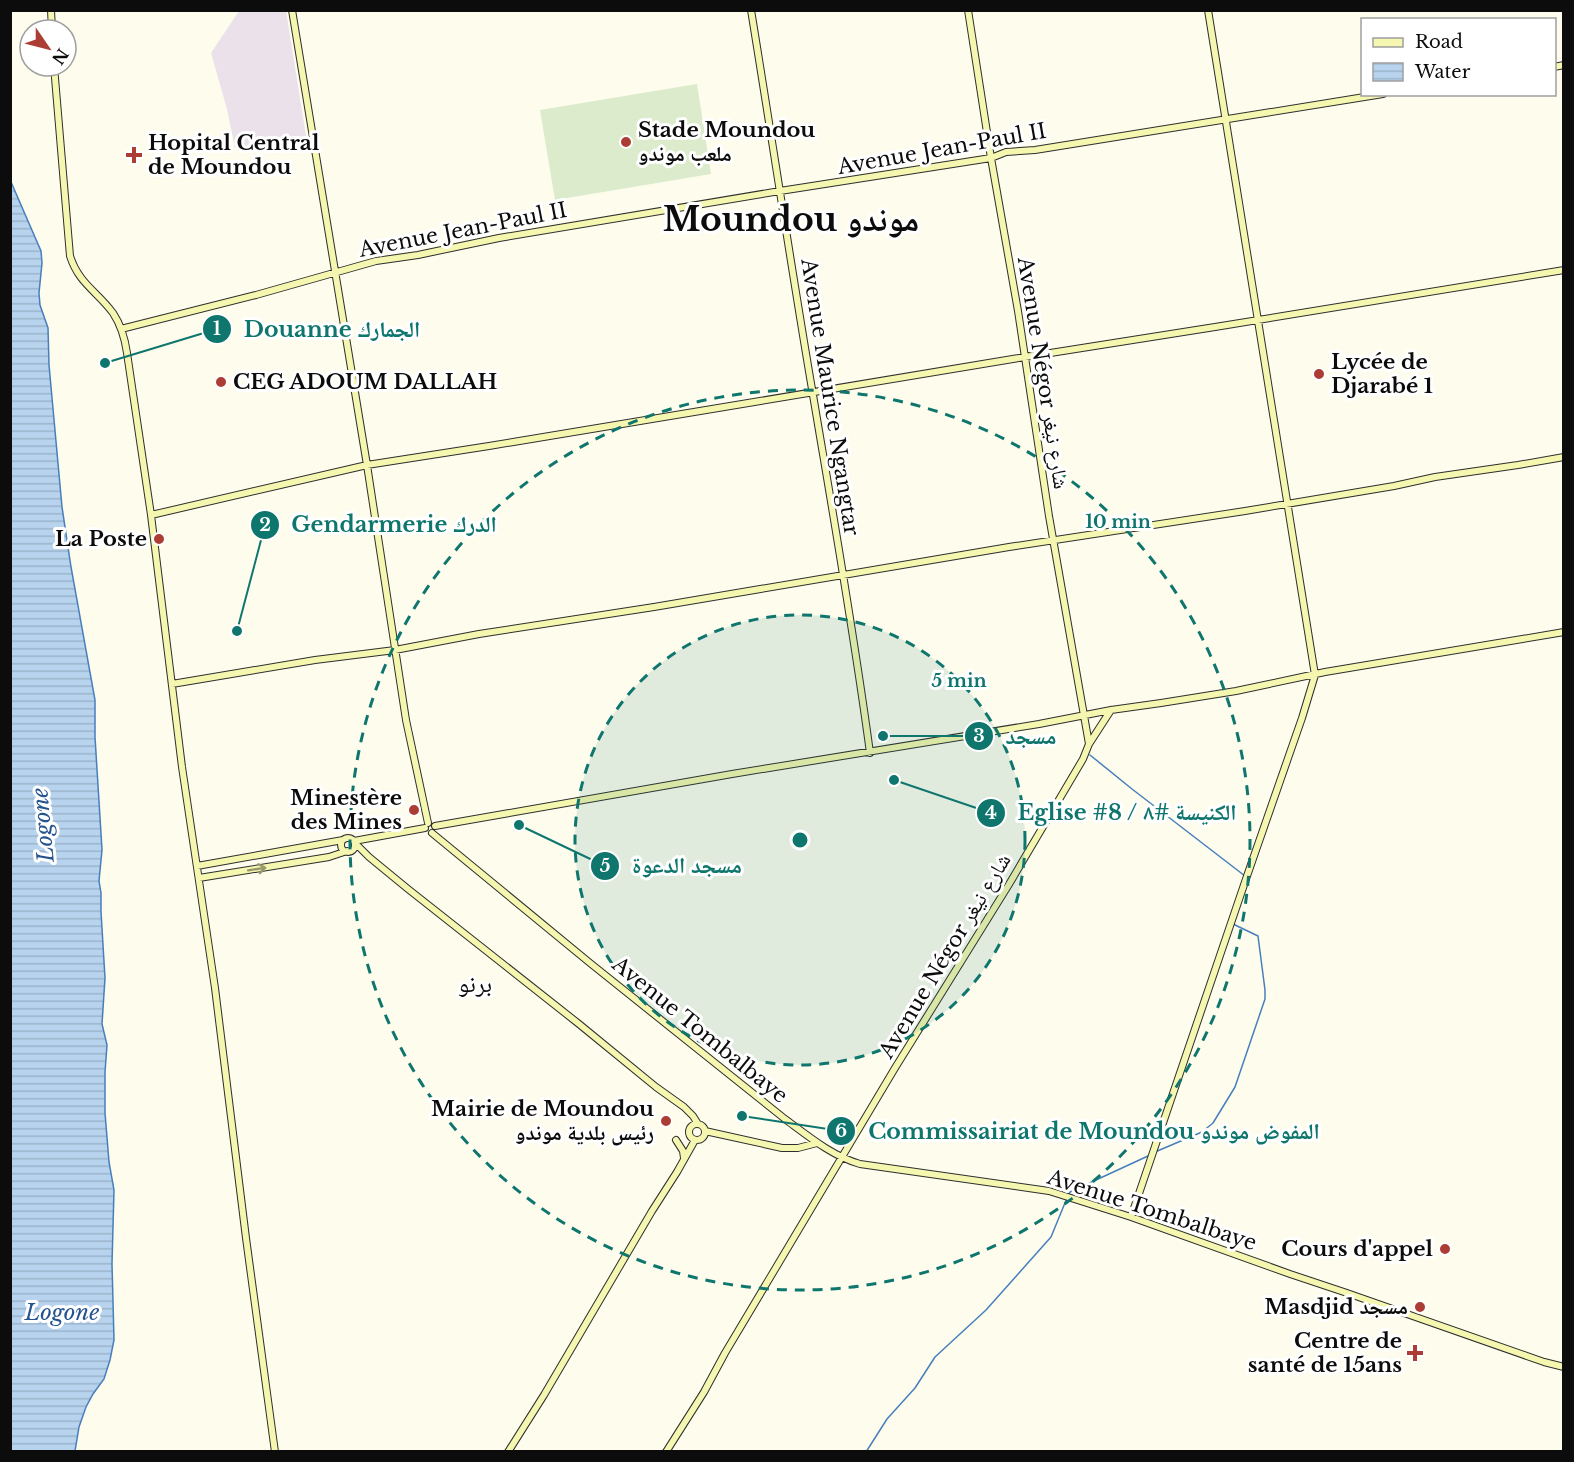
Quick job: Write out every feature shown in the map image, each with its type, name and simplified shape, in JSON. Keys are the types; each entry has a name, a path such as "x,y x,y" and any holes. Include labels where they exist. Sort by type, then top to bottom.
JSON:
{"street":[{"path":"292,10 411,747 430,828"},
{"name":"Avenue Maurice Ngangtar","path":"751,10 812,393 858,662 870,753"},
{"name":"Avenue Négor شارع نيغر","path":"666,1452 704,1392 895,1068 1015,874 1083,759 1089,744 1053,540 968,10"},
{"path":"1131,1217 1315,675 1208,10"},
{"path":"55,78 70,256 78,274 112,312 122,328 127,353 151,515 182,767 199,878 275,1452"},
{"name":"Avenue Jean-Paul II","path":"122,328 256,295 376,261 418,255 486,240 991,158 1006,152 1371,96"},
{"path":"151,515 367,465 1563,270"},
{"path":"172,684 315,660 395,650 479,634 1053,540 1245,511 1563,457"},
{"path":"354,842 732,774 870,753 1111,710 1161,704 1463,648 1563,632"},
{"path":"1089,744 1111,710"},
{"name":"Avenue Tombalbaye","path":"430,828 590,963 785,1119 817,1143 843,1158 860,1164 1034,1188 1064,1195 1563,1367"},
{"path":"197,866 348,838 408,889 684,1107 705,1131 702,1139 695,1140 691,1138 689,1132 692,1126 698,1124"},
{"path":"343,840 343,848 369,857"},
{"path":"199,878 329,857 349,851 354,847 354,842"},
{"path":"705,1131 782,1149 817,1143"},
{"path":"676,1140 684,1159"},
{"path":"508,1452 695,1140"}],"shaded area":[{"path":"239,11 286,11 306,136 235,148 211,53"}],"green space":[{"name":"Stade Moundou ملعب موندو","path":"697,84 711,174 555,200 540,110"}],"water":[{"name":"Logone","path":"11,182 41,251 39,293 40,305 48,328 49,365 62,507 95,700 102,850 99,881 105,978 102,1024 107,1045 105,1113 114,1190 112,1264 114,1340 104,1379 86,1407 79,1427 75,1451 11,1451"}],"waterway":[{"path":"1090,755 1245,876"},
{"path":"1155,1152 1202,1132 1213,1123 1235,1087 1265,999 1265,990 1258,936 1233,924"},
{"path":"1069,1194 1148,1156"},
{"path":"866,1452 887,1419 915,1388 935,1357 986,1310 1051,1237 1067,1198"}],"place":[{"name":"Stade Moundou ملعب موندو","path":"626,142"},
{"name":"Hopital Central de Moundou","path":"134,155"},
{"name":"Douanne الجمارك","path":"105,363"},
{"name":"Lycée de Djarabé 1","path":"1319,374"},
{"name":"CEG ADOUM DALLAH","path":"221,382"},
{"name":"La Poste","path":"159,539"},
{"name":"Gendarmerie الدرك","path":"237,631"},
{"name":"مسجد","path":"883,736"},
{"name":"Eglise #8 / الكنيسة #٨","path":"894,780"},
{"name":"Minestère des Mines","path":"414,810"},
{"name":"مسجد الدعوة","path":"519,825"},
{"name":"Commissairiat de Moundou المفوض موندو","path":"742,1116"},
{"name":"Mairie de Moundou رئيس بلدية موندو","path":"666,1121"},
{"name":"Cours d'appel","path":"1445,1249"},
{"name":"Masdjid مسجد","path":"1420,1307"},
{"name":"Centre de santé de 15ans","path":"1415,1353"}],"district":[{"name":"Moundou موندو","path":"791,219"},
{"name":"برنو","path":"475,983"}]}
